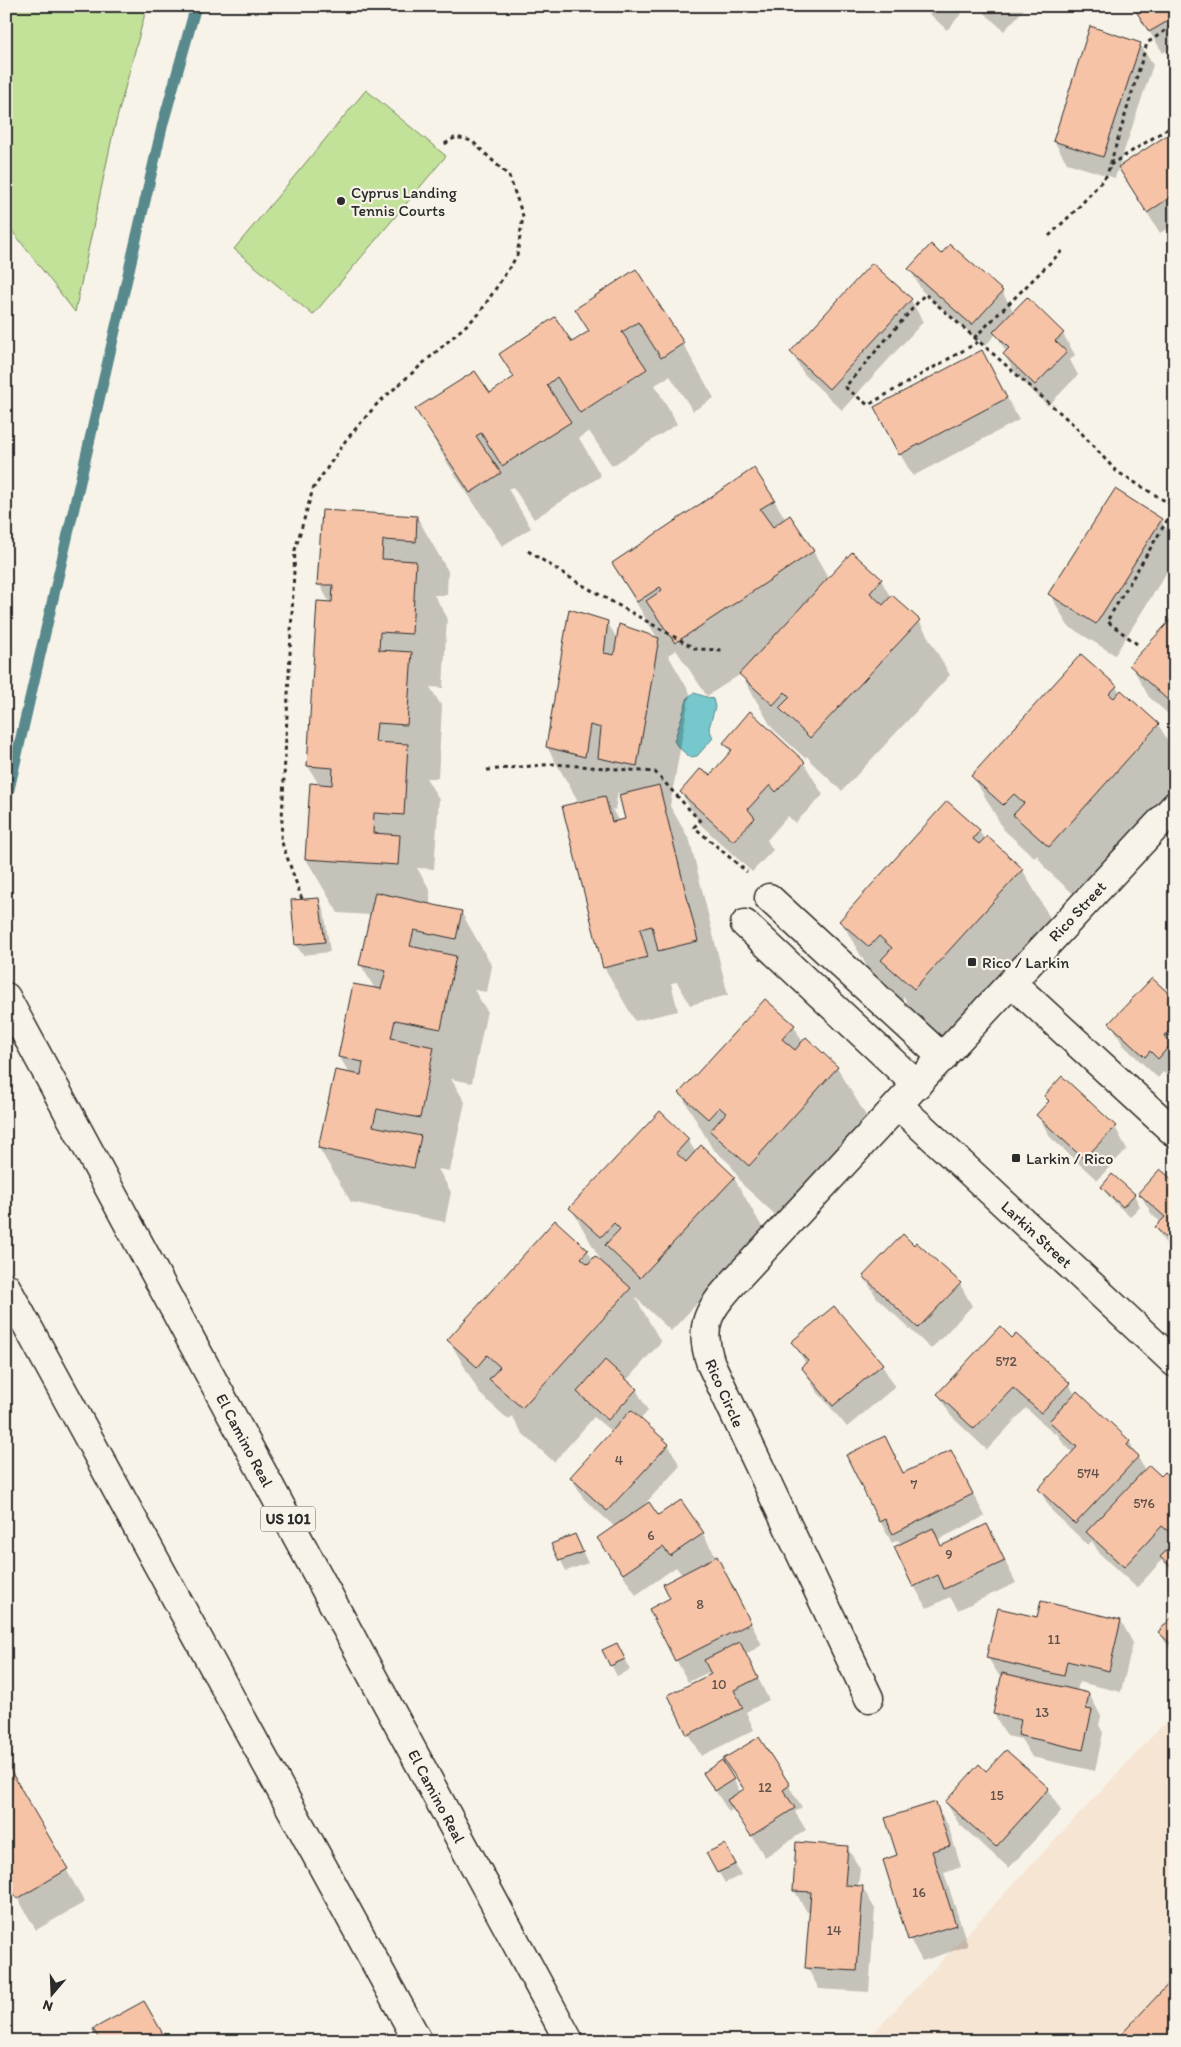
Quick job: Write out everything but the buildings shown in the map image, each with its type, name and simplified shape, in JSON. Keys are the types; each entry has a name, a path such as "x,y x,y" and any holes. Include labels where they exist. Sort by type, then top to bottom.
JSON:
{"main road":[{"name":"Rico Street","path":"898,1105 1175,806"},
{"path":"769,898 943,1058"},
{"path":"745,924 917,1085"},
{"path":"1012,983 1175,1133"},
{"name":"El Camino Real","path":"6,997 569,2041"},
{"name":"Larkin Street","path":"898,1105 1175,1363"},
{"name":"Rico Circle","path":"868,1698 711,1364 704,1337 710,1312 721,1296 898,1105"},
{"path":"6,1286 418,2041"}],"path":[{"path":"1049,236 1108,175 1147,43 1175,24"},
{"path":"1110,166 1175,124"},
{"path":"302,899 281,840 296,550 313,489 346,440 377,404 479,314 517,256 523,216 509,176 472,141 456,137 443,145"},
{"path":"974,338 1065,248"},
{"path":"978,342 868,405 845,388 925,294 1074,425 1116,471 1175,507 1107,621 1137,644"},
{"path":"528,551 577,582 696,649 722,650"},
{"path":"487,770 554,764 656,772 700,821 694,828 753,876"}],"shaded area":[{"path":"1175,1712 1175,2041 866,2041"}],"green space":[{"path":"6,6 147,6 113,133 75,312 6,223"},
{"name":"Cyprus Landing Tennis Courts","path":"366,90 446,156 313,315 234,249"}],"water":[{"path":"694,693 713,699 715,707 709,728 713,738 697,756 690,757 674,741 688,697"}],"waterway":[{"path":"6,802 163,123 196,6"}],"place":[{"name":"Cyprus Landing Tennis Courts","path":"341,201"},
{"name":"Rico / Larkin","path":"972,962"},
{"name":"Larkin / Rico","path":"1016,1158"}]}
